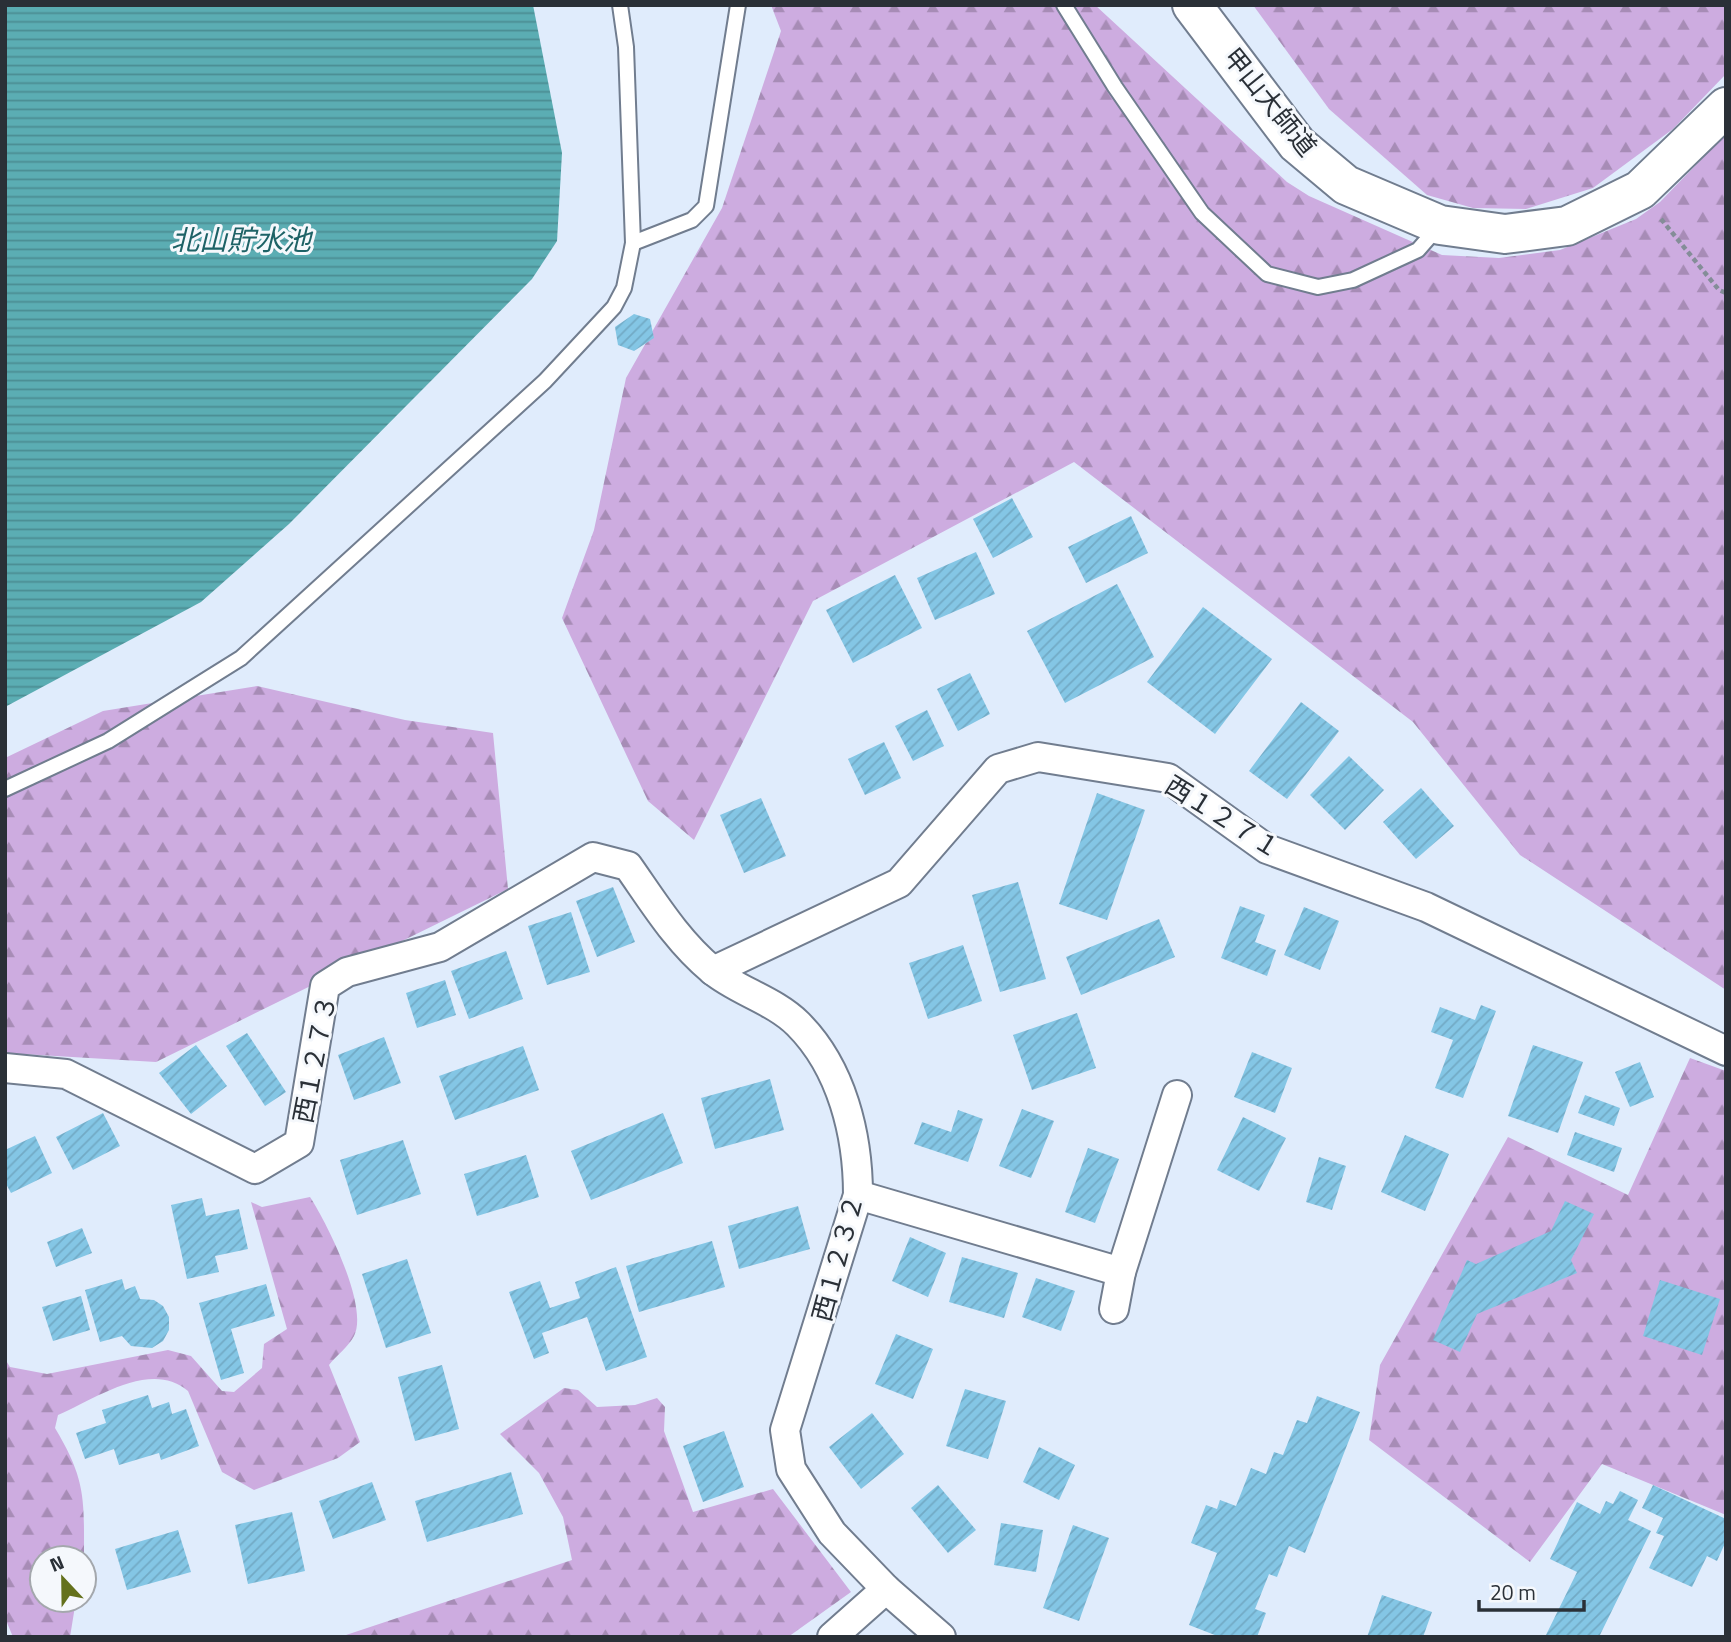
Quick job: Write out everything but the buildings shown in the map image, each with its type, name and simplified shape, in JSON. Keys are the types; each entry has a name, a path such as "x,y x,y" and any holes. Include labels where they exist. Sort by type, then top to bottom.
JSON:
{"street":[{"name":"甲山大師道","path":"1192,5 1297,144 1346,185 1440,225 1505,234 1567,226 1640,190 1726,107"},
{"name":"西１２７１","path":"713,971 899,883 998,769 1038,757 1168,778 1267,849 1426,907 1726,1051"},
{"name":"西１２７３","path":"5,1068 66,1074 255,1169 299,1143 325,986 346,972 440,947 593,857 628,866"},
{"name":"西１２３２","path":"628,866 674,934 713,971 797,1023 828,1064 852,1124 858,1158 858,1195 802,1384 785,1430 791,1469 832,1533 886,1589 941,1637"},
{"path":"1114,1309 1121,1272 1177,1095"},
{"path":"858,1195 1121,1272"},
{"path":"832,1637 886,1589"}],"lane":[{"path":"5,789 108,741 242,658 545,381 614,307 624,288 633,243 626,47 620,5"},
{"path":"633,243 692,220 706,206 738,5"},
{"path":"1064,5 1115,87 1202,213 1268,274 1318,287 1353,280 1418,250 1440,225"}],"path":[{"path":"1640,190 1671,233 1719,290 1726,293"}],"green space":[{"path":"771,5 1095,5 1287,182 1309,196 1442,255 1499,258 1560,250 1636,219 1660,202 1726,134 1726,990 1520,855 1413,722 1074,462 813,601 694,840 648,801 562,618 594,530 626,378 722,208 781,31"},
{"path":"1253,5 1726,5 1726,74 1673,129 1593,188 1526,209 1473,208 1427,195 1329,109"},
{"path":"257,686 405,720 493,733 508,889 156,1062 5,1053 5,758 103,711"},
{"path":"1690,1058 1726,1071 1726,1515 1602,1464 1530,1562 1369,1440 1380,1365 1508,1137 1628,1195"},
{"path":"310,1197 344,1265 356,1306 357,1323 354,1336 329,1365 360,1442 338,1458 254,1490 222,1472 188,1391 173,1382 140,1380 106,1392 58,1415 55,1428 73,1462 81,1490 84,1544 28,1544 28,1614 74,1614 70,1637 13,1637 5,1618 5,1359 10,1367 47,1374 168,1350 191,1356 222,1391 234,1392 262,1368 264,1344 287,1329 251,1202 262,1207"},
{"path":"564,1388 578,1390 597,1407 635,1405 657,1398 665,1407 664,1431 693,1512 773,1489 851,1592 788,1637 340,1637 572,1560 563,1517 539,1473 500,1434"}],"water":[{"name":"北山貯水池","path":"5,5 533,5 562,153 557,241 532,279 289,524 201,602 5,707"}]}
